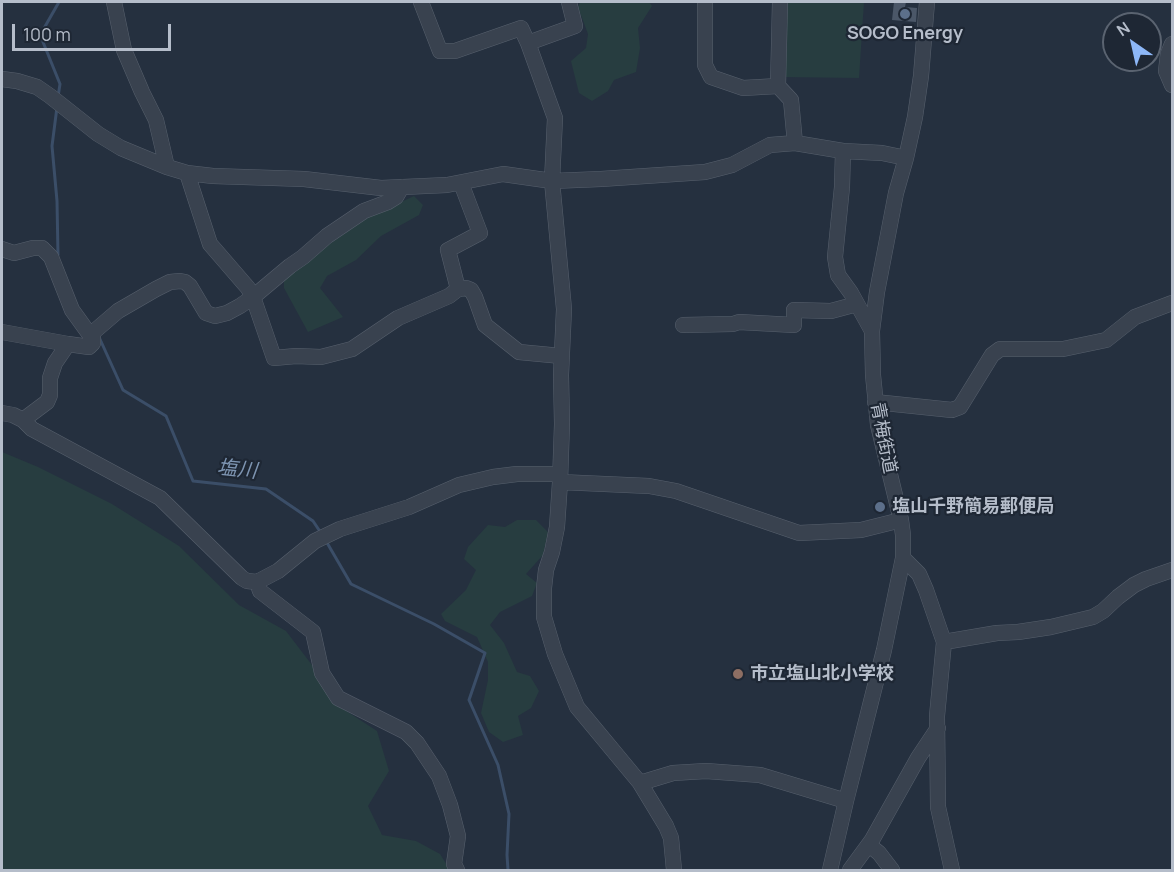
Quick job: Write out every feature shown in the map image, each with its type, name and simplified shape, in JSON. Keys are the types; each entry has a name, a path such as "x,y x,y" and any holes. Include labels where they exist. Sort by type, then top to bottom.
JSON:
{"street":[{"path":"114,2 124,51 156,120 167,167"},
{"path":"421,2 440,51 455,51 521,28 555,118 552,181 564,309 557,527 545,579 544,617 555,654 577,707 640,783 666,826 671,838 674,870"},
{"path":"528,43 575,26 569,2"},
{"path":"705,2 705,65 711,77 742,88 778,86"},
{"path":"780,2 778,86 791,100 795,143"},
{"name":"青梅街道","path":"830,870 884,650 903,558 901,520 878,424 872,331 877,291 896,193 915,117 927,2"},
{"path":"1173,44 1168,54 1166,71 1173,85"},
{"path":"2,79 37,87 98,134 121,148 167,167 187,173 213,176 334,182 381,188 447,185 503,174 552,181 601,179 705,172 732,165 770,145 795,143 906,158"},
{"path":"843,151 835,257 838,275 872,331"},
{"path":"187,173 210,244 248,288 274,358 321,357 352,349 398,318 466,288 471,290 475,297 484,325 519,352 561,356"},
{"path":"458,290 448,250 480,233 461,183"},
{"path":"2,332 89,347 93,343 94,331 118,312 170,282 180,281 190,286 206,313 215,316 227,313 253,297 327,236 364,210 396,197 402,187"},
{"path":"2,249 14,253 42,248 51,257 72,310 94,331"},
{"path":"875,402 952,410 960,407 992,356 999,349 1063,350 1106,340 1135,317 1173,303"},
{"path":"683,325 740,322 794,325 794,310 831,311 857,304"},
{"path":"23,420 47,402 50,395 50,378 55,363 68,344"},
{"path":"2,413 23,420 32,429 160,498 242,578 257,582 278,571 315,541 340,529 409,507 459,485 517,474 676,490 799,532 861,530 901,520"},
{"path":"903,558 919,574 944,642 938,728 938,807 952,870"},
{"path":"944,642 1051,627 1093,617 1134,585 1146,579 1172,573"},
{"path":"257,582 260,591 313,632 322,673 338,698 406,732 417,742 440,776 450,805 458,836 454,864 457,870"},
{"path":"850,870 869,845 918,758 938,728"},
{"path":"640,783 673,772 706,771 760,775 846,801"},
{"path":"869,845 879,853 892,870"}],"green space":[{"path":"580,2 649,2 652,6 638,28 640,48 636,72 614,80 608,91 592,101 579,93 571,61 586,48 588,34 578,7"},
{"path":"780,2 864,2 859,78 779,77"},
{"path":"414,196 423,205 419,215 381,236 356,260 327,276 320,288 343,317 308,332 284,288 284,279 369,217"},
{"path":"2,452 38,467 112,504 179,546 239,605 286,631 315,669 337,705 377,731 389,771 368,806 382,835 416,841 440,854 450,870 2,870"},
{"path":"517,520 536,520 548,532 543,555 526,574 537,583 532,596 500,612 490,625 504,643 517,672 530,676 539,691 531,708 518,716 523,735 503,742 489,732 481,713 488,680 488,662 477,637 445,621 441,614 466,590 476,570 464,559 468,547 488,525 505,527"}],"building":[{"path":"894,2 906,2 905,7 917,8 916,22 892,20"}],"waterway":[{"name":"塩川","path":"58,97 60,84 43,42 43,30 59,2"},
{"name":"塩川","path":"57,107 52,146 57,201 58,255"},
{"name":"塩川","path":"99,337 123,390 166,416 193,481 266,489 313,521 321,533"},
{"name":"塩川","path":"326,541 351,584 434,624 485,653 469,700 498,765 509,814 508,870"}],"place":[{"name":"SOGO Energy","path":"905,14"},
{"name":"塩山千野簡易郵便局","path":"880,507"},
{"name":"市立塩山北小学校","path":"738,674"}]}
